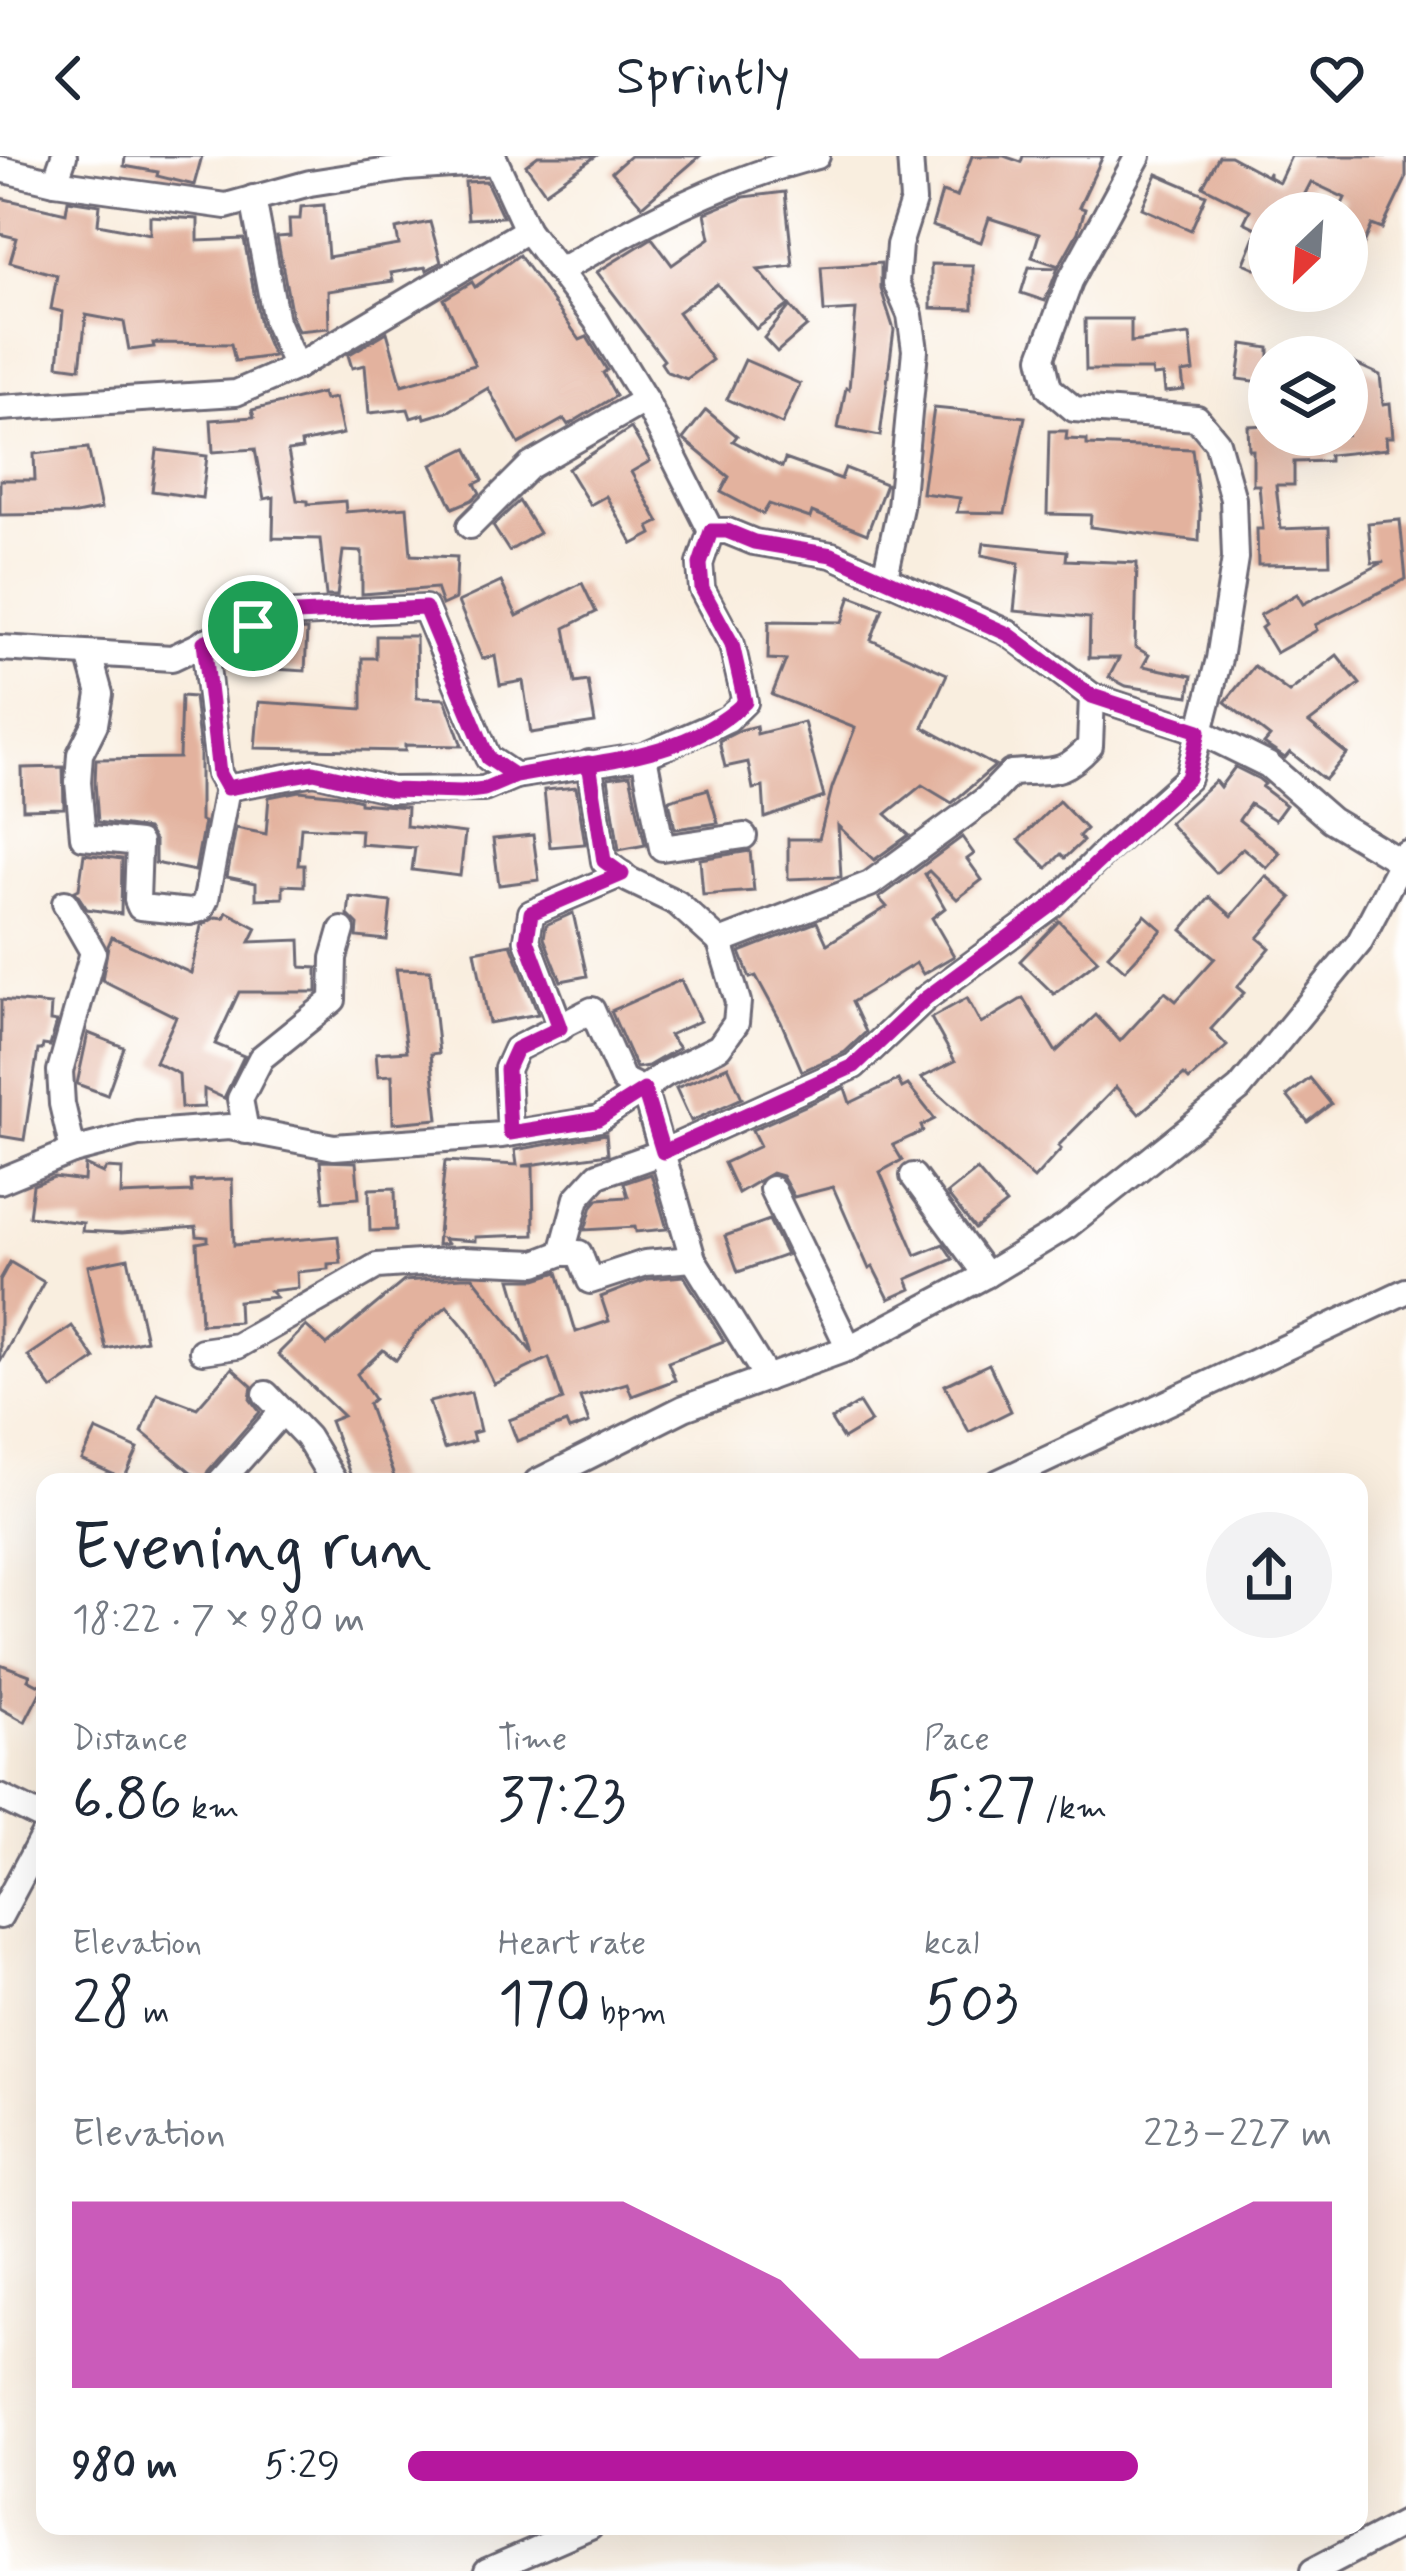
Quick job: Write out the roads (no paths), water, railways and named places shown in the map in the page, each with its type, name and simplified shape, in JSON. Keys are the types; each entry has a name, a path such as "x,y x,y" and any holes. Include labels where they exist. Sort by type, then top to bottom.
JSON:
{"street":[{"path":"55,182 64,156"},
{"path":"560,271 644,222 713,190 817,156"},
{"path":"885,578 900,507 915,350 910,315 896,283 899,245 914,201 910,156"},
{"path":"562,1253 577,1198 598,1175 663,1152 854,1066 926,998 1052,905 1188,778 1219,659 1234,558 1233,500 1217,442 1197,418 1074,409 1049,388 1042,357 1070,281 1138,156"},
{"path":"0,169 55,182 226,206 310,183 495,159 527,230 596,320 645,400 711,531 700,564 702,589 732,644 745,702 728,719 644,756 515,776 484,789 391,790 314,772 227,788"},
{"path":"254,198 276,321 296,367"},
{"path":"0,408 236,392 296,367 527,230"},
{"path":"470,526 530,466 645,400"},
{"path":"555,1473 684,1408 849,1348 1067,1226 1239,1089 1359,943 1404,858 1331,820 1268,765 1199,731 1092,696 1008,634 832,555 711,531"},
{"path":"0,648 172,658 236,628 253,626 254,616 425,608 488,758 515,776"},
{"path":"88,654 100,694 95,724 80,754 83,837 139,843 136,900 140,907 190,912 201,909 206,899 227,788 219,774 204,642"},
{"path":"720,942 870,884 986,800 1011,773 1051,774 1073,764 1090,746 1092,696"},
{"path":"644,756 662,848 744,836"},
{"path":"0,1181 74,1151 137,1134 229,1127 334,1147 510,1133 598,1119 665,1074 718,1047 736,1023 738,1002 720,942 677,903 604,861 589,763"},
{"path":"560,1028 527,940 531,913 622,874"},
{"path":"64,904 93,952 59,1071 74,1151"},
{"path":"246,1131 240,1099 261,1058 333,1000 334,958 342,930"},
{"path":"510,1133 507,1069 516,1049 592,1010 622,1080 644,1090 693,1259 767,1378"},
{"path":"913,1176 986,1275"},
{"path":"772,1190 849,1348"},
{"path":"202,1351 237,1346 377,1266 462,1260 536,1263 562,1253 579,1253 590,1281 645,1263 693,1259"},
{"path":"1018,1473 1406,1292"},
{"path":"226,1473 275,1403 307,1437 329,1473"},
{"path":"0,1797 36,1815"},
{"path":"0,1916 36,1849"},
{"path":"1313,2571 1406,2522"},
{"path":"487,2571 569,2535"}]}
